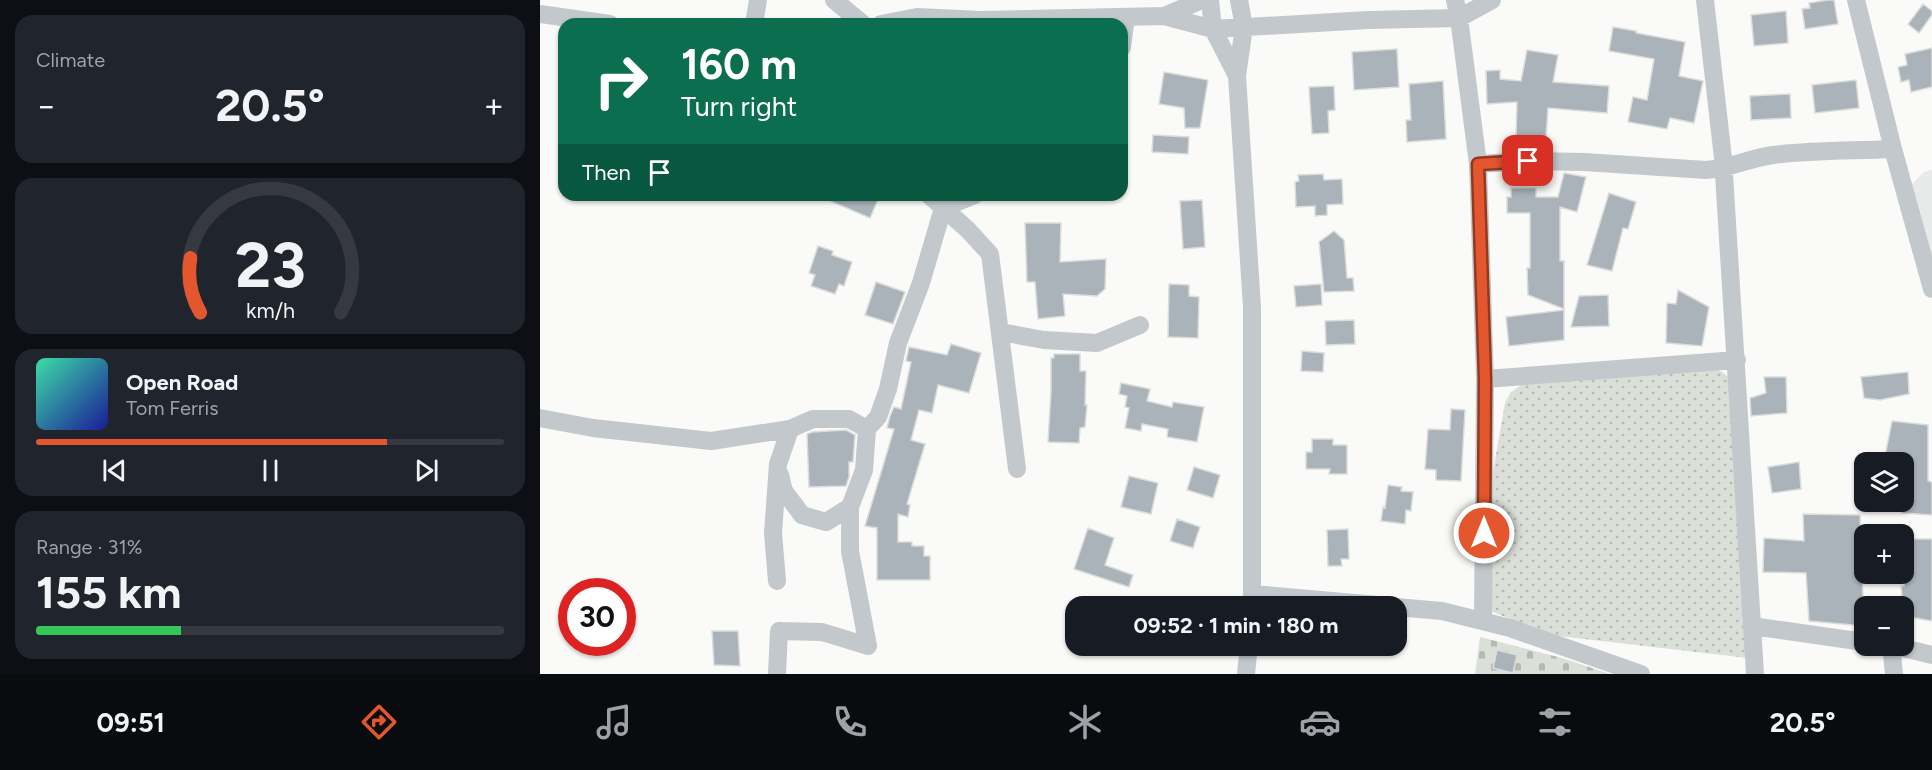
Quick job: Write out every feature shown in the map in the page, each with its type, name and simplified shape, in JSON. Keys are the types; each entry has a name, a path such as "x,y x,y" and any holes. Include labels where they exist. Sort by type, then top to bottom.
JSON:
{"street":[{"path":"755,18 758,0"},
{"path":"834,0 856,18"},
{"path":"1164,16 1202,0"},
{"path":"1210,0 1213,29 1237,76"},
{"path":"1239,0 1244,27 1237,76 1252,307 1253,596"},
{"path":"1078,18 1164,16 1213,29 1368,20 1457,9 1492,0"},
{"path":"1705,0 1723,169 1737,360 1755,674"},
{"path":"1856,0 1893,149 1932,289"},
{"path":"1457,9 1478,164 1485,379 1483,621"},
{"path":"540,14 568,18"},
{"path":"911,18 938,18"},
{"path":"1478,164 1528,161 1584,162 1706,170 1723,169 1774,155 1893,149"},
{"path":"935,201 968,230 990,254 1017,469"},
{"path":"943,208 960,201"},
{"path":"777,674 779,631 822,632 868,646 850,551 850,507 864,470 867,429 878,417 888,389 898,343 921,283 943,208"},
{"path":"1001,332 1044,340 1097,343 1140,326"},
{"path":"1485,379 1737,360"},
{"path":"540,418 593,428 711,441 790,429 813,419 849,419 867,429"},
{"path":"777,581 772,533 778,465 790,429"},
{"path":"778,465 784,492 802,515 826,522 850,507"},
{"path":"1407,608 1442,611 1510,628 1641,674"},
{"path":"1752,626 1854,641"},
{"path":"1914,651 1932,655"},
{"path":"1246,674 1248,656"},
{"path":"1891,656 1894,674"},
{"path":"1913,656 1932,665"}],"shaded area":[{"path":"1932,170 1932,264 1912,184 1924,172"}],"green space":[{"path":"1711,367 1730,378 1748,658 1550,635 1488,610 1492,478 1505,403 1511,392 1527,381"},
{"path":"1480,637 1562,658 1610,674 1475,674"}],"building":[{"path":"1834,0 1838,24 1805,29 1802,9 1810,8 1809,3"},
{"path":"1923,4 1932,11 1932,15 1919,33 1908,24"},
{"path":"1786,11 1788,43 1754,46 1751,15"},
{"path":"1613,27 1685,42 1679,76 1703,81 1694,123 1670,118 1667,129 1628,122 1633,97 1647,100 1654,59 1609,51"},
{"path":"1932,48 1932,87 1911,92 1909,80 1901,82 1898,67 1907,65 1905,54"},
{"path":"1397,49 1399,87 1354,90 1352,52"},
{"path":"1527,50 1558,55 1553,82 1609,86 1607,113 1548,108 1546,138 1516,136 1517,102 1487,104 1486,71 1500,70 1500,79 1521,81"},
{"path":"1164,72 1208,80 1200,128 1185,128 1184,108 1159,104"},
{"path":"1856,80 1859,108 1815,113 1812,85"},
{"path":"1443,81 1446,139 1407,142 1406,120 1411,120 1409,84"},
{"path":"1334,86 1335,110 1328,111 1329,133 1312,134 1309,87"},
{"path":"1790,94 1791,118 1751,120 1750,96"},
{"path":"1153,135 1189,137 1188,154 1152,152"},
{"path":"1564,173 1586,177 1577,212 1560,207 1560,261 1564,261 1564,309 1528,295 1530,213 1507,213 1507,197 1511,197 1511,188 1536,188 1536,197 1558,197"},
{"path":"1323,174 1324,180 1342,179 1343,204 1327,205 1327,215 1315,216 1315,206 1296,207 1295,182 1299,181 1298,175"},
{"path":"1609,193 1636,202 1628,229 1623,228 1612,271 1587,265"},
{"path":"1202,200 1205,247 1183,249 1180,201"},
{"path":"830,201 877,201 870,218"},
{"path":"1025,223 1061,223 1060,262 1106,259 1105,289 1097,296 1063,294 1065,316 1038,319 1035,282 1027,282"},
{"path":"1334,231 1344,240 1347,278 1353,278 1354,291 1324,292 1319,242"},
{"path":"818,246 833,251 832,255 852,262 844,286 839,284 835,294 811,286 815,275 809,273"},
{"path":"876,282 905,292 893,324 865,315"},
{"path":"1169,284 1189,285 1189,296 1199,297 1198,338 1168,337"},
{"path":"1321,284 1322,305 1296,307 1294,286"},
{"path":"1678,290 1709,307 1702,346 1666,343 1667,303 1676,304"},
{"path":"1608,295 1609,326 1571,327 1579,296"},
{"path":"1564,310 1564,340 1509,346 1506,317"},
{"path":"1354,320 1355,344 1326,345 1325,321"},
{"path":"951,344 981,353 969,393 938,385 932,413 919,410 911,440 925,444 907,504 910,505 908,517 898,514 898,542 912,542 912,546 924,546 924,556 930,556 930,580 877,580 877,528 865,526 894,429 887,428 890,416 894,407 901,409 911,362 906,361 909,347 947,355"},
{"path":"1302,351 1324,353 1323,372 1301,371"},
{"path":"1054,354 1080,354 1080,371 1086,371 1085,427 1080,428 1079,443 1048,442 1051,358 1054,358"},
{"path":"1908,372 1909,394 1880,400 1864,398 1861,377"},
{"path":"1764,377 1786,377 1787,413 1751,416 1750,398 1766,393"},
{"path":"1121,383 1150,389 1147,401 1172,407 1173,402 1204,407 1197,442 1167,437 1168,429 1142,424 1141,431 1125,428 1129,408 1125,407 1127,396 1119,394"},
{"path":"1451,409 1465,410 1461,481 1436,480 1436,470 1425,469 1428,429 1450,430"},
{"path":"1892,421 1928,425 1928,481 1932,482 1932,515 1902,513 1914,512 1914,452 1886,452"},
{"path":"846,430 855,435 853,462 849,462 849,477 846,486 809,487 807,434"},
{"path":"1312,439 1333,439 1333,445 1347,445 1347,474 1329,474 1330,469 1306,469 1306,452 1312,452"},
{"path":"1799,462 1801,489 1772,493 1768,467"},
{"path":"1194,467 1220,475 1213,498 1187,490"},
{"path":"1129,476 1158,483 1151,514 1121,507"},
{"path":"1388,485 1402,487 1401,491 1413,492 1411,511 1406,510 1405,524 1381,521"},
{"path":"1803,514 1860,515 1860,524 1854,524 1854,584 1862,584 1863,596 1854,596 1854,625 1809,621 1806,573 1763,572 1764,538 1804,541"},
{"path":"1177,519 1200,527 1193,548 1170,541"},
{"path":"1088,528 1114,538 1105,565 1133,575 1129,587 1074,569"},
{"path":"1348,529 1349,559 1341,559 1342,566 1328,566 1327,530"},
{"path":"1914,539 1932,539 1932,621 1914,618 1914,596 1902,596 1901,586 1904,584 1914,584"},
{"path":"712,631 738,631 740,666 714,665"},
{"path":"1497,650 1517,655 1513,673 1493,668"}],"route":[{"path":"1484,533 1485,379 1478,164 1528,161"}]}
